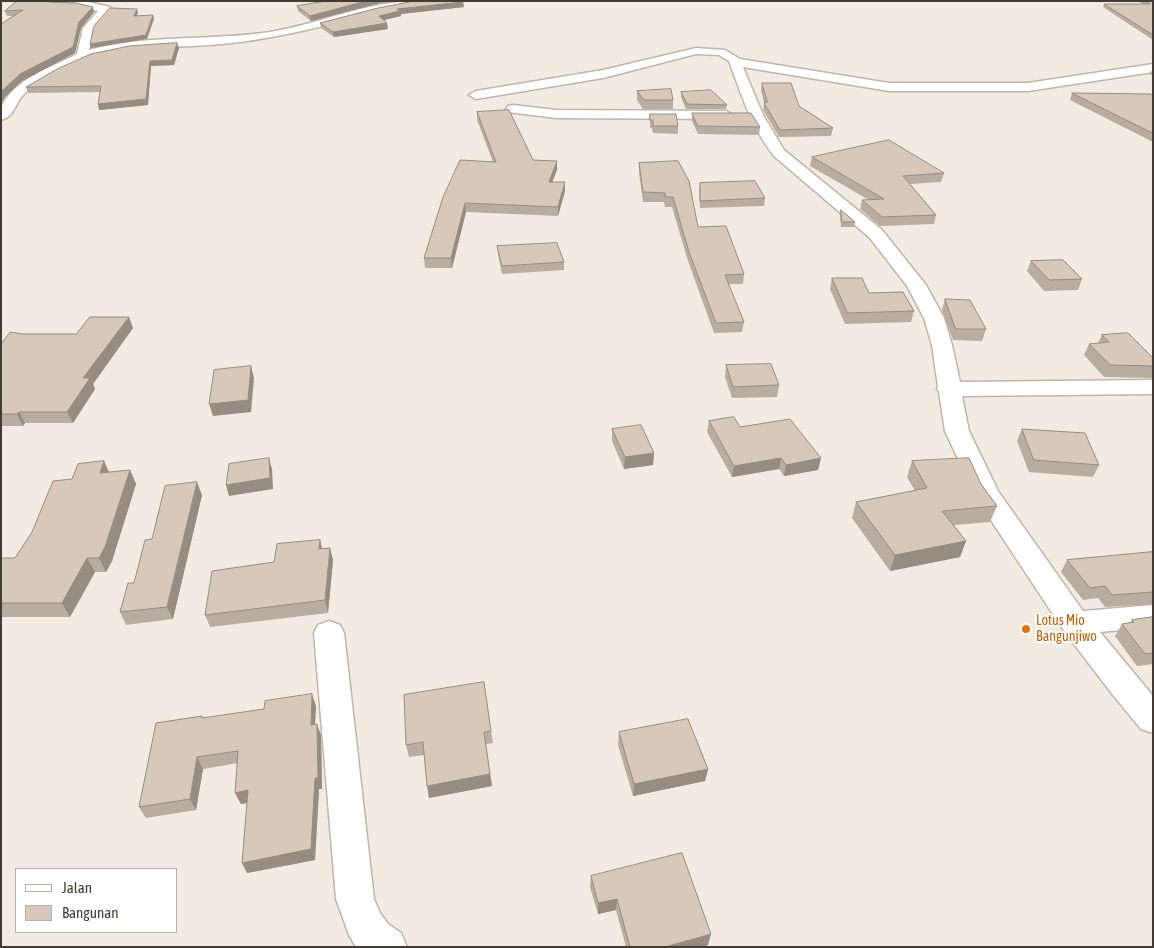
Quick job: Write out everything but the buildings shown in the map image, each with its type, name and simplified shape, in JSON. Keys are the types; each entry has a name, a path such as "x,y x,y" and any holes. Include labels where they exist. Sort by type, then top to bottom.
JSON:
{"street":[{"path":"78,1 84,6 106,9 88,28 82,56"},
{"path":"1,116 9,108 18,93 34,81 82,56 137,45 220,41 271,35 320,25 382,7 413,1"},
{"path":"476,95 603,74 696,51 721,52 732,57 736,62 756,116 779,153 876,234 916,285 934,318 942,345 948,389 957,431 986,493 1075,623 1124,686 1153,719"},
{"path":"736,62 889,87 934,85 984,88 1028,87 1153,68"},
{"path":"513,109 556,114 756,116"},
{"path":"948,389 1153,387"},
{"path":"1075,623 1153,616"},
{"path":"330,633 355,899 365,928 375,939 387,947"}],"place":[{"name":"Lotus Mio Bangunjiwo","path":"1026,629"}]}
